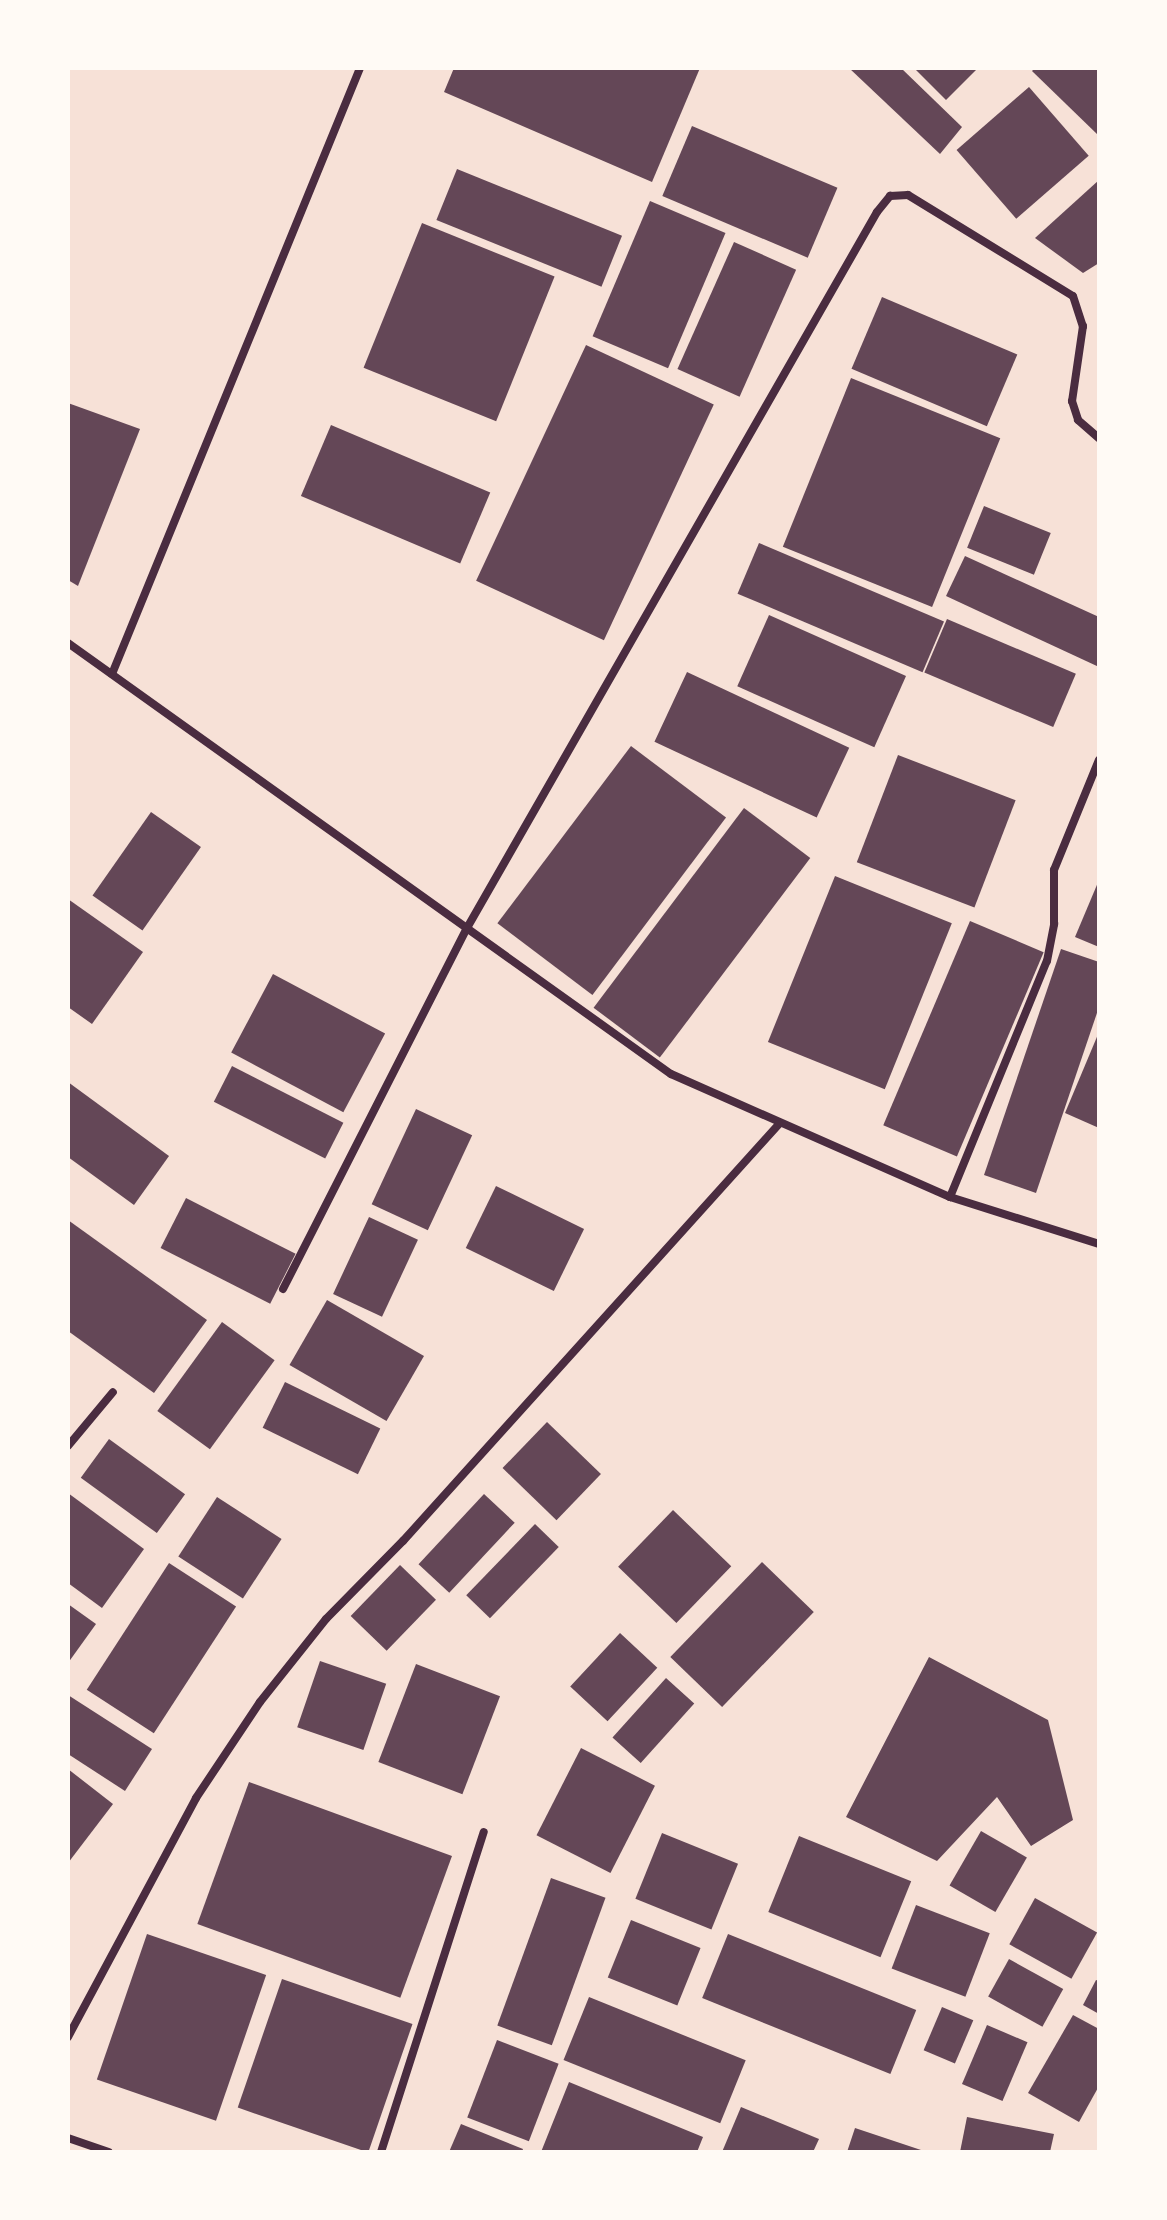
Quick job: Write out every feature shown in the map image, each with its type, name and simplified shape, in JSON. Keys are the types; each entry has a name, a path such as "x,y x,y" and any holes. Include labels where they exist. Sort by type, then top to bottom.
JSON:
{"street":[{"path":"112,674 360,68"},
{"path":"283,1289 467,928 869,225 890,196 908,195 1073,296 1083,326 1072,401 1078,420 1099,438"},
{"path":"68,643 671,1074 950,1197 1099,1244"},
{"path":"950,1197 1047,961 1054,924 1054,870 1099,760"},
{"path":"68,2037 196,1798 260,1702 326,1619 403,1541 779,1124"},
{"path":"68,1446 113,1392"},
{"path":"381,2152 484,1832"},
{"path":"68,2138 109,2152"}],"building":[{"path":"454,68 700,68 652,182 444,92"},
{"path":"849,68 901,68 962,127 940,154"},
{"path":"914,68 978,68 946,100"},
{"path":"1035,68 1099,68 1099,136 1032,71"},
{"path":"1029,87 1089,156 1016,219 957,150"},
{"path":"692,126 837,188 808,258 662,196"},
{"path":"457,169 622,236 601,287 436,220"},
{"path":"1099,180 1099,263 1083,273 1035,238"},
{"path":"650,201 725,233 668,368 593,336"},
{"path":"422,223 555,277 496,421 364,368"},
{"path":"734,242 796,270 740,397 677,369"},
{"path":"882,297 1017,354 987,426 852,369"},
{"path":"586,345 714,405 604,640 476,581"},
{"path":"851,378 1000,438 932,607 783,547"},
{"path":"68,403 140,429 78,586 68,580"},
{"path":"331,425 490,493 460,563 301,496"},
{"path":"984,506 1051,533 1034,575 967,548"},
{"path":"759,543 944,622 923,672 738,594"},
{"path":"965,556 1099,617 1099,667 946,596"},
{"path":"769,615 906,676 874,747 737,686"},
{"path":"947,619 1076,674 1053,727 924,672"},
{"path":"687,672 849,748 817,817 654,742"},
{"path":"631,746 726,818 592,995 497,923"},
{"path":"898,755 1016,800 974,908 857,862"},
{"path":"744,808 810,858 660,1058 594,1008"},
{"path":"151,812 201,847 142,931 92,896"},
{"path":"835,876 952,923 885,1089 768,1042"},
{"path":"1099,880 1099,947 1075,937"},
{"path":"68,899 143,952 92,1024 68,1007"},
{"path":"970,921 1044,952 957,1157 883,1125"},
{"path":"1061,949 1099,962 1099,1007 1036,1193 984,1175"},
{"path":"273,974 385,1034 343,1112 231,1053"},
{"path":"1099,1032 1099,1128 1065,1113"},
{"path":"232,1066 343,1123 325,1158 214,1102"},
{"path":"68,1082 169,1156 134,1205 68,1157"},
{"path":"416,1109 472,1135 428,1230 372,1204"},
{"path":"496,1186 584,1229 554,1291 466,1248"},
{"path":"186,1198 296,1254 270,1304 161,1248"},
{"path":"369,1217 418,1240 382,1317 333,1294"},
{"path":"68,1220 207,1320 154,1393 68,1331"},
{"path":"327,1300 424,1356 386,1421 290,1365"},
{"path":"222,1322 275,1360 210,1449 157,1411"},
{"path":"285,1382 380,1428 358,1474 263,1428"},
{"path":"547,1422 601,1474 556,1520 503,1468"},
{"path":"109,1439 185,1494 157,1533 81,1478"},
{"path":"68,1493 144,1549 102,1608 68,1583"},
{"path":"484,1494 515,1523 449,1593 419,1564"},
{"path":"217,1497 282,1539 243,1598 178,1557"},
{"path":"673,1510 731,1566 676,1623 618,1567"},
{"path":"535,1524 559,1547 490,1618 466,1595"},
{"path":"762,1562 814,1612 722,1707 670,1657"},
{"path":"169,1563 236,1607 154,1733 87,1690"},
{"path":"400,1565 436,1600 387,1651 351,1616"},
{"path":"68,1604 96,1624 68,1663"},
{"path":"620,1633 657,1668 608,1721 570,1686"},
{"path":"929,1657 1048,1720 1073,1820 1031,1846 997,1797 937,1861 846,1817"},
{"path":"320,1661 386,1684 363,1750 297,1727"},
{"path":"416,1664 500,1696 462,1794 378,1762"},
{"path":"666,1678 694,1703 641,1763 612,1737"},
{"path":"68,1695 152,1749 125,1791 68,1754"},
{"path":"581,1748 655,1786 610,1873 537,1835"},
{"path":"68,1769 113,1804 68,1863"},
{"path":"249,1782 452,1856 400,1998 197,1924"},
{"path":"981,1831 1027,1857 995,1912 950,1886"},
{"path":"662,1833 738,1864 711,1930 635,1899"},
{"path":"799,1836 911,1881 880,1957 768,1912"},
{"path":"551,1878 606,1898 552,2045 497,2026"},
{"path":"1035,1898 1097,1932 1071,1979 1009,1944"},
{"path":"916,1905 990,1933 965,1997 892,1968"},
{"path":"631,1920 701,1948 677,2006 608,1977"},
{"path":"147,1934 266,1975 216,2121 97,2080"},
{"path":"728,1934 916,2010 890,2074 702,1998"},
{"path":"1009,1959 1063,1989 1042,2027 988,1997"},
{"path":"282,1979 412,2024 368,2152 238,2108"},
{"path":"1096,1980 1099,1981 1099,2014 1083,2005"},
{"path":"589,1997 746,2060 720,2123 564,2060"},
{"path":"942,2007 973,2020 955,2064 924,2050"},
{"path":"1073,2015 1099,2029 1099,2086 1079,2122 1028,2093"},
{"path":"987,2025 1028,2042 1002,2101 962,2084"},
{"path":"497,2040 559,2064 529,2141 467,2117"},
{"path":"569,2082 703,2137 697,2152 541,2152"},
{"path":"741,2107 819,2139 813,2152 722,2152"},
{"path":"967,2117 1054,2134 1050,2152 960,2152"},
{"path":"461,2124 523,2149 522,2152 449,2152"},
{"path":"855,2128 924,2151 924,2152 847,2152"}]}
